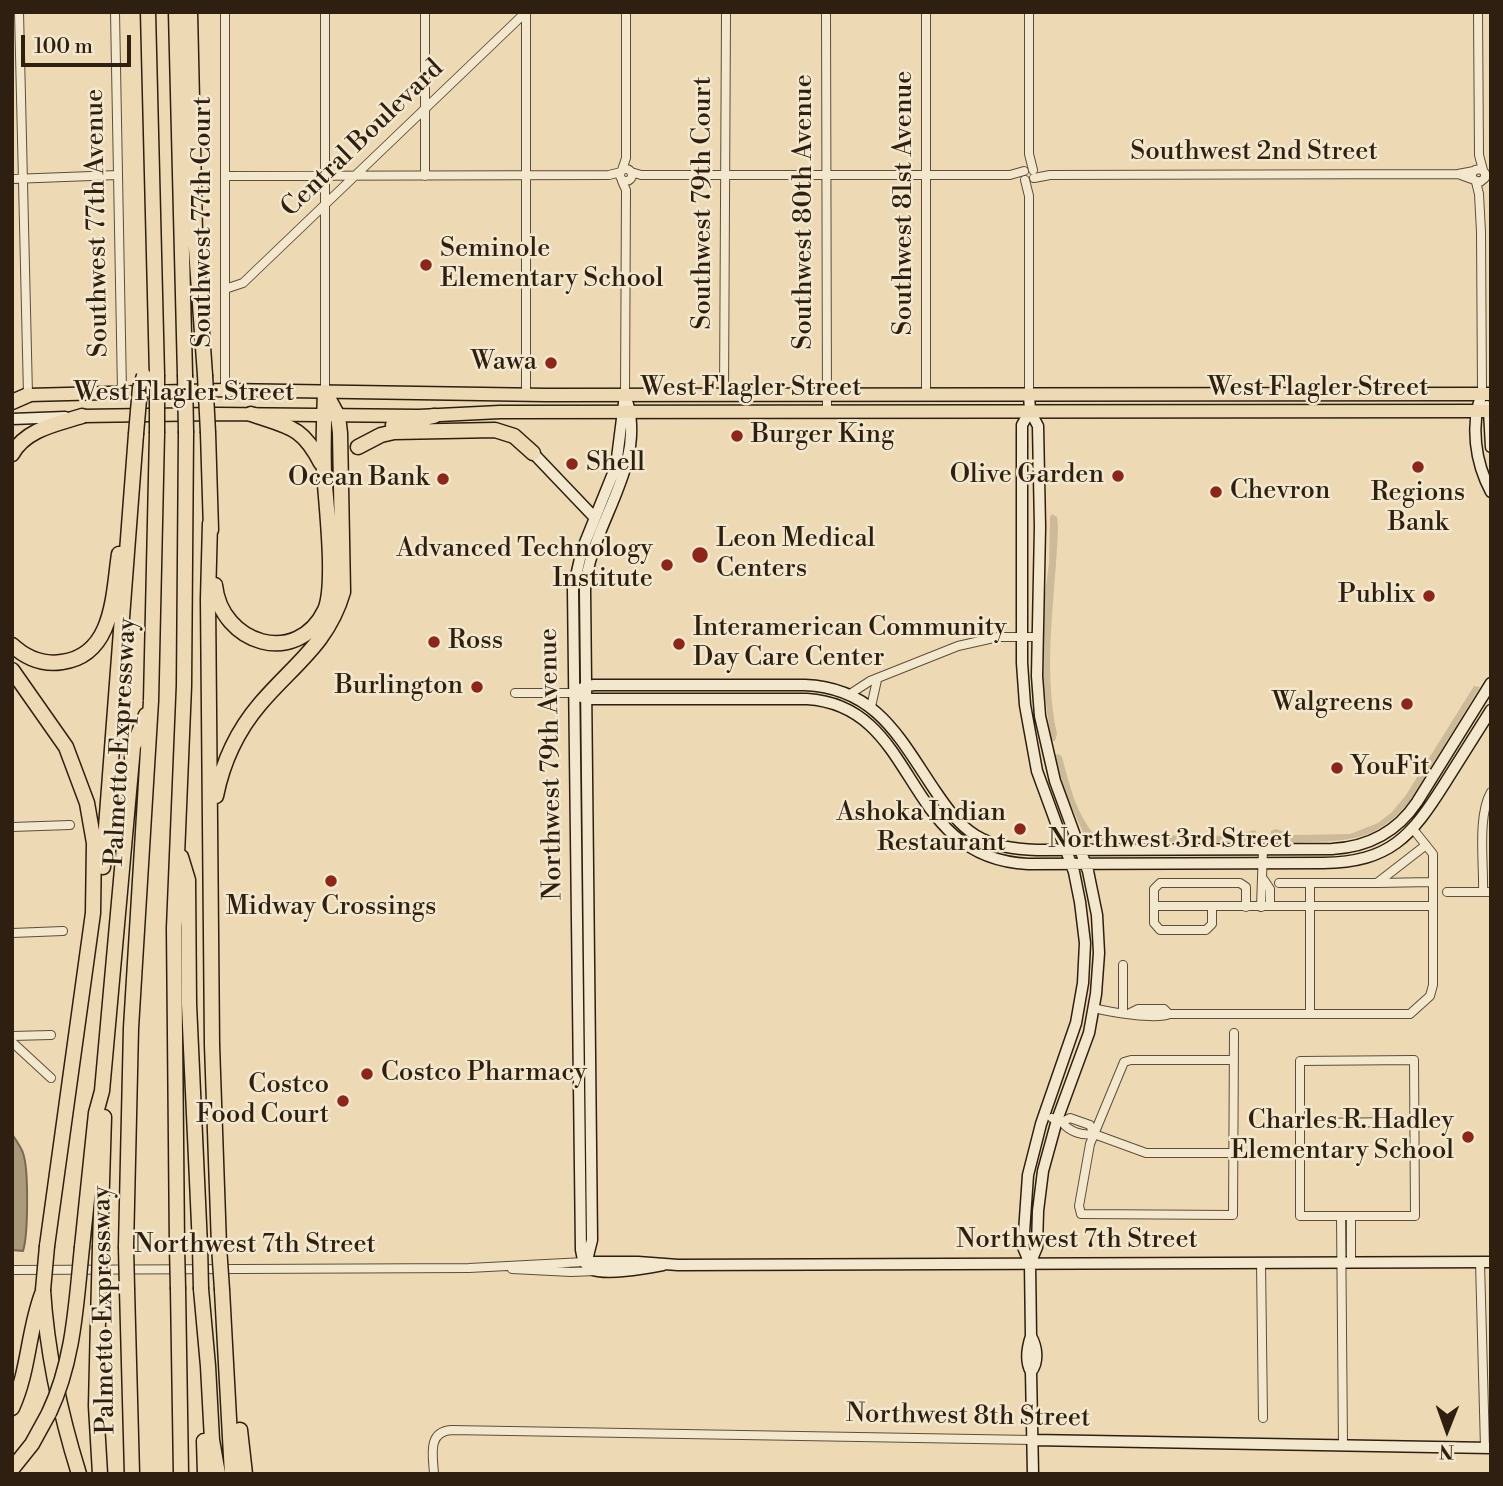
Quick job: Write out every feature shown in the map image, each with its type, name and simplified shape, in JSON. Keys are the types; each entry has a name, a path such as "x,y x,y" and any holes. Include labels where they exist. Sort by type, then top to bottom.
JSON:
{"highway":[{"name":"Palmetto Expressway","path":"132,1474 126,1247 131,1028 151,701 157,433 151,375 157,344 148,12"},
{"path":"176,12 186,375 184,674 174,978 181,1474"},
{"path":"191,12 195,234 208,433 212,1045 219,1246 227,1345 245,1474"},
{"path":"93,913 100,896 108,813 140,388 151,375"},
{"path":"211,822 224,763 239,733 260,704 319,642 337,614 344,592 341,433 331,416 325,392"},
{"path":"12,402 29,395"},
{"path":"251,414 286,425 300,433 310,443 324,470"},
{"path":"12,454 29,435 82,416"},
{"path":"210,523 215,591 226,618 242,634 263,642 276,643 302,635 318,621 328,599 324,470 331,416"},
{"path":"342,486 351,459 365,438 376,430 434,416"},
{"path":"358,447 381,435 394,432 489,430 514,436 533,453"},
{"path":"12,645 34,660 57,663 82,655 98,642 110,614 124,520 132,495"},
{"path":"12,670 66,747 82,785 94,842 93,913 43,1291 59,1406 79,1474"},
{"path":"100,1474 96,1406 104,1115 102,1091 133,747 151,701"},
{"path":"177,845 188,880 190,1031 200,1246 205,1474"},
{"path":"12,1469 32,1444 49,1413 61,1384 71,1346 96,1113 102,1091"},
{"path":"201,1289 212,1440 218,1474"},
{"path":"12,1408 25,1371 36,1310 43,1291"},
{"path":"227,1345 232,1474"}],"main road":[{"name":"West Flagler Street","path":"29,395 225,390 526,395 1486,393"},
{"path":"1233,411 1254,394"},
{"path":"1259,411 1279,394"},
{"name":"West Flagler Street","path":"82,416 434,416 500,412 1490,411"}],"street":[{"path":"19,12 29,395"},
{"name":"Southwest 77th Avenue","path":"115,12 122,391"},
{"name":"Southwest 77th Court","path":"225,12 225,390"},
{"path":"325,12 325,392"},
{"path":"425,12 425,176"},
{"path":"526,12 526,395"},
{"name":"Central Boulevard","path":"225,289 243,283 526,12"},
{"path":"625,12 625,395"},
{"name":"Southwest 79th Court","path":"724,394 726,12"},
{"name":"Southwest 80th Avenue","path":"826,12 827,411"},
{"name":"Southwest 81st Avenue","path":"926,12 926,394"},
{"path":"1029,12 1029,394 1030,411 1038,426 1040,527 1037,689 1046,749 1055,781 1086,863 1098,926 1099,967 1094,1008 1084,1047 1041,1185 1037,1247 1030,1264"},
{"path":"1478,12 1481,175 1479,194 1486,393 1490,411 1491,447"},
{"path":"12,179 118,175"},
{"name":"Southwest 2nd Street","path":"225,176 1481,175"},
{"path":"1486,393 1475,411 1478,456 1491,492"},
{"name":"West Flagler Street","path":"12,396 29,395"},
{"name":"Northwest 79th Avenue","path":"584,1262 580,1245 586,570 617,459 626,412 625,395"},
{"path":"1030,411 1022,425 1023,691 1031,746 1041,785 1072,863 1084,929 1083,983 1073,1036 1043,1116 1031,1163 1023,1216 1023,1247 1030,1264 1031,1336 1027,1346 1031,1372 1034,1474"},
{"name":"West Flagler Street","path":"12,419 82,416"},
{"path":"533,453 595,517"},
{"name":"Northwest 79th Avenue","path":"584,1262 592,1240 574,693 573,585 582,550 595,517 606,506"},
{"path":"850,694 870,681 966,643 998,637 1037,637"},
{"path":"871,707 877,680"},
{"name":"Northwest 3rd Street","path":"586,686 805,685 826,687 850,694 871,707 891,725 944,804 963,826 998,845 1037,850 1067,850 1347,848 1380,837 1407,815 1490,685"},
{"path":"574,693 586,686"},
{"path":"515,693 574,693 586,699"},
{"name":"Northwest 3rd Street","path":"586,699 807,699 844,707 859,715 877,731 937,819 962,843 981,854 1008,862 1072,863 1338,863 1358,860 1390,848 1413,830 1491,710"},
{"path":"1447,892 1487,892 1484,817 1491,792"},
{"path":"12,827 70,825"},
{"path":"1037,850 1049,843 1057,826"},
{"path":"1094,1008 1137,1016 1164,1017 1169,1014 1406,1015 1413,1012 1430,996 1433,989 1433,852 1413,830"},
{"path":"1377,883 1426,845"},
{"path":"1261,906 1263,849"},
{"path":"1264,880 1270,889 1270,906"},
{"path":"1279,883 1433,882"},
{"path":"1212,906 1212,924 1209,929 1160,930 1154,923 1154,889 1160,883 1240,883 1246,887 1246,906"},
{"path":"1310,883 1310,1014"},
{"path":"1154,906 1433,906"},
{"path":"12,933 63,931"},
{"path":"1123,965 1127,1013"},
{"path":"1234,1032 1234,1060 1234,1153 1233,1215 1081,1214 1079,1206 1090,1144 1124,1062 1234,1060"},
{"path":"12,1036 51,1035"},
{"path":"12,1042 51,1078"},
{"path":"1414,1060 1415,1216 1300,1216 1300,1123 1300,1061 1414,1060"},
{"path":"1043,1116 1059,1121 1066,1128 1086,1136 1094,1134 1146,1153 1234,1153"},
{"path":"1300,1123 1414,1122"},
{"path":"1341,1216 1346,1263"},
{"path":"1343,1445 1346,1263 1351,1216"},
{"path":"592,1240 613,1266"},
{"path":"584,1262 590,1268 598,1270"},
{"name":"Northwest 7th Street","path":"12,1270 499,1267 584,1262 637,1270 663,1265"},
{"name":"Northwest 7th Street","path":"499,1267 586,1272 627,1262 663,1265 1485,1262"},
{"path":"1485,1262 1488,1448"},
{"path":"1261,1263 1263,1418"},
{"name":"Northwest 8th Street","path":"434,1474 433,1444 438,1434 445,1431 1488,1448"}],"shaded area":[{"path":"1052,514 1057,517 1058,527 1050,657 1057,734 1055,741 1051,741 1043,680 1043,608"},
{"path":"1474,686 1480,687 1410,801 1389,822 1367,834 1343,840 1290,842 1271,837 1271,831 1276,829 1293,835 1350,834 1378,823 1392,812 1406,795"},
{"path":"1059,754 1078,808 1095,835 1234,836 1254,830 1257,836 1246,842 1087,841 1066,795 1055,755"},
{"path":"12,1134 25,1161 27,1218 23,1251 12,1250"}],"place":[{"name":"Seminole Elementary School","path":"426,265"},
{"name":"Wawa","path":"551,363"},
{"name":"Burger King","path":"737,436"},
{"name":"Shell","path":"572,464"},
{"name":"Regions Bank","path":"1418,467"},
{"name":"Olive Garden","path":"1118,476"},
{"name":"Ocean Bank","path":"443,479"},
{"name":"Chevron","path":"1216,492"},
{"name":"Leon Medical Centers","path":"700,555"},
{"name":"Advanced Technology Institute","path":"667,565"},
{"name":"Publix","path":"1429,596"},
{"name":"Ross","path":"434,642"},
{"name":"Interamerican Community Day Care Center","path":"679,644"},
{"name":"Burlington","path":"477,687"},
{"name":"Walgreens","path":"1407,704"},
{"name":"YouFit","path":"1337,768"},
{"name":"Ashoka Indian Restaurant","path":"1020,829"},
{"name":"Midway Crossings","path":"331,881"},
{"name":"Costco Pharmacy","path":"367,1074"},
{"name":"Costco Food Court","path":"343,1101"},
{"name":"Charles R. Hadley Elementary School","path":"1468,1137"}]}
